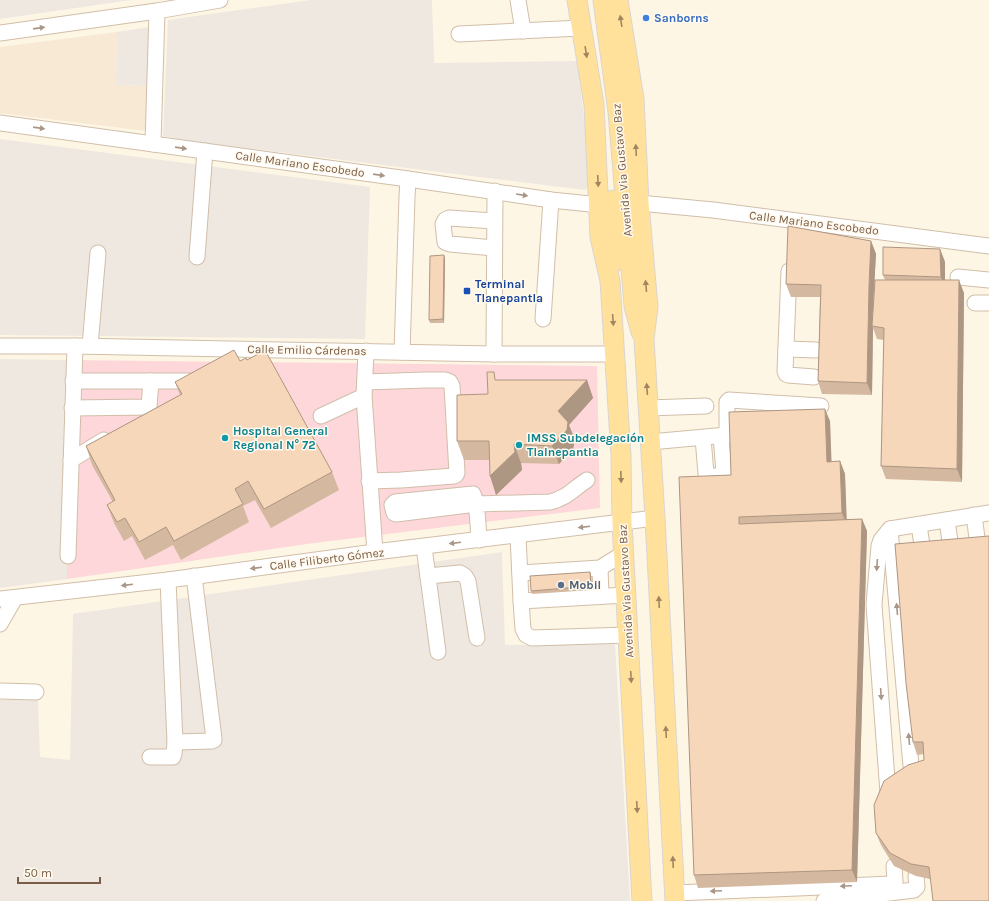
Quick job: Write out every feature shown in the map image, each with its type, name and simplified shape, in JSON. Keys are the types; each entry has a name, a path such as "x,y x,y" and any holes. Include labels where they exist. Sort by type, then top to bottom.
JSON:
{"main road":[{"name":"Avenida Via Gustavo Baz","path":"577,0 594,106 600,206 600,237 610,281 615,354 622,523 642,901"},
{"name":"Avenida Via Gustavo Baz","path":"592,0 620,219 634,306 644,339"},
{"name":"Avenida Via Gustavo Baz","path":"604,0 618,112 620,219 610,281"},
{"name":"Avenida Via Gustavo Baz","path":"618,0 634,99 639,202 648,307 644,339 675,897"}],"street":[{"path":"0,34 157,11 220,0"},
{"path":"518,0 523,31"},
{"path":"154,144 157,11"},
{"path":"460,34 582,28"},
{"name":"Calle Mariano Escobedo","path":"0,123 600,206"},
{"path":"197,257 205,151"},
{"path":"402,352 408,179"},
{"path":"494,354 495,191"},
{"path":"543,319 551,200"},
{"name":"Calle Mariano Escobedo","path":"639,202 713,210 989,246"},
{"path":"494,221 449,218 445,220 443,224 444,242 450,244 494,248"},
{"path":"791,220 791,235"},
{"path":"90,346 98,254"},
{"path":"790,258 785,371 788,375 814,377"},
{"path":"958,277 989,280"},
{"name":"Calle Emilio Cárdenas","path":"0,346 90,346 494,354 615,354"},
{"path":"68,556 75,346"},
{"path":"786,349 816,350"},
{"path":"366,351 364,389 375,552"},
{"path":"321,416 364,389 439,380 450,382 452,386 456,475 370,481"},
{"path":"73,381 189,381 196,383 193,389 180,396"},
{"path":"149,407 151,381"},
{"path":"650,442 727,435 727,402 730,400 821,406"},
{"path":"648,408 706,406"},
{"path":"72,408 162,407 136,422"},
{"path":"71,460 116,434"},
{"path":"703,438 706,474 708,477 721,476 724,472 722,436"},
{"path":"479,540 476,504 550,502 568,495 587,480"},
{"path":"888,793 874,605 879,546 881,540 890,529 989,513"},
{"path":"974,515 978,546"},
{"name":"Calle Filiberto Gómez","path":"7,598 168,580 375,552 655,518"},
{"path":"947,520 951,549"},
{"path":"919,524 923,552"},
{"path":"887,775 912,775 890,529"},
{"path":"518,535 523,629 526,635 532,638 628,635"},
{"path":"424,547 438,652"},
{"path":"520,573 600,568 624,553"},
{"path":"600,568 601,596"},
{"path":"428,576 460,573 465,576 468,581 477,638"},
{"path":"175,742 214,740 194,576"},
{"path":"150,757 172,756 174,754 175,742 168,580"},
{"path":"521,600 626,595"},
{"path":"0,624 7,598"},
{"path":"876,633 899,630"},
{"path":"0,691 36,692"},
{"path":"675,897 892,884 895,881 894,866"},
{"path":"824,901 914,890 917,887 916,876"}],"shaded area":[{"path":"0,0 131,0 0,19"},
{"path":"310,0 432,0 434,63 577,61 590,166 589,186 585,190 189,141 163,136 168,20"},
{"path":"149,27 148,86 116,85 117,32"},
{"path":"117,32 116,85 148,86 146,131 0,113 0,47"},
{"path":"0,139 370,187 365,339 0,335"},
{"path":"0,359 68,360 67,579 0,588"},
{"path":"68,360 597,366 600,508 314,543 67,579"},
{"path":"502,552 505,645 615,644 630,901 0,901 0,700 38,699 40,757 70,760 73,614"}],"building":[{"path":"788,226 871,241 867,383 818,381 821,285 786,284"},
{"path":"883,247 940,249 941,277 883,275"},
{"path":"444,255 443,319 429,320 430,256"},
{"path":"875,280 959,280 957,469 881,466 884,328 872,326"},
{"name":"Hospital General Regional N° 72","path":"234,350 240,361 246,358 247,360 265,350 332,472 264,509 248,481 235,489 243,504 174,541 166,527 139,542 125,518 117,522 107,505 115,500 86,446 182,394 175,382"},
{"name":"IMSS Subdelegación Tlalnepantla","path":"487,372 494,372 495,380 587,380 558,411 568,422 567,430 552,446 514,444 515,452 490,476 489,441 457,441 457,395 488,394"},
{"path":"825,409 827,462 840,461 842,513 739,517 739,524 862,519 852,870 694,875 679,477 731,475 729,412"},
{"path":"989,536 989,901 933,901 929,867 911,864 890,853 876,833 874,805 884,781 908,765 924,760 923,742 913,742 906,683 895,544"},
{"name":"Mobil","path":"590,572 591,586 531,591 530,576"}],"place":[{"name":"Sanborns","path":"646,18"},
{"name":"Terminal Tlanepantla","path":"467,291"},
{"name":"Hospital General Regional N° 72","path":"225,438"},
{"name":"IMSS Subdelegación Tlalnepantla","path":"519,445"},
{"name":"Mobil","path":"561,585"}]}
